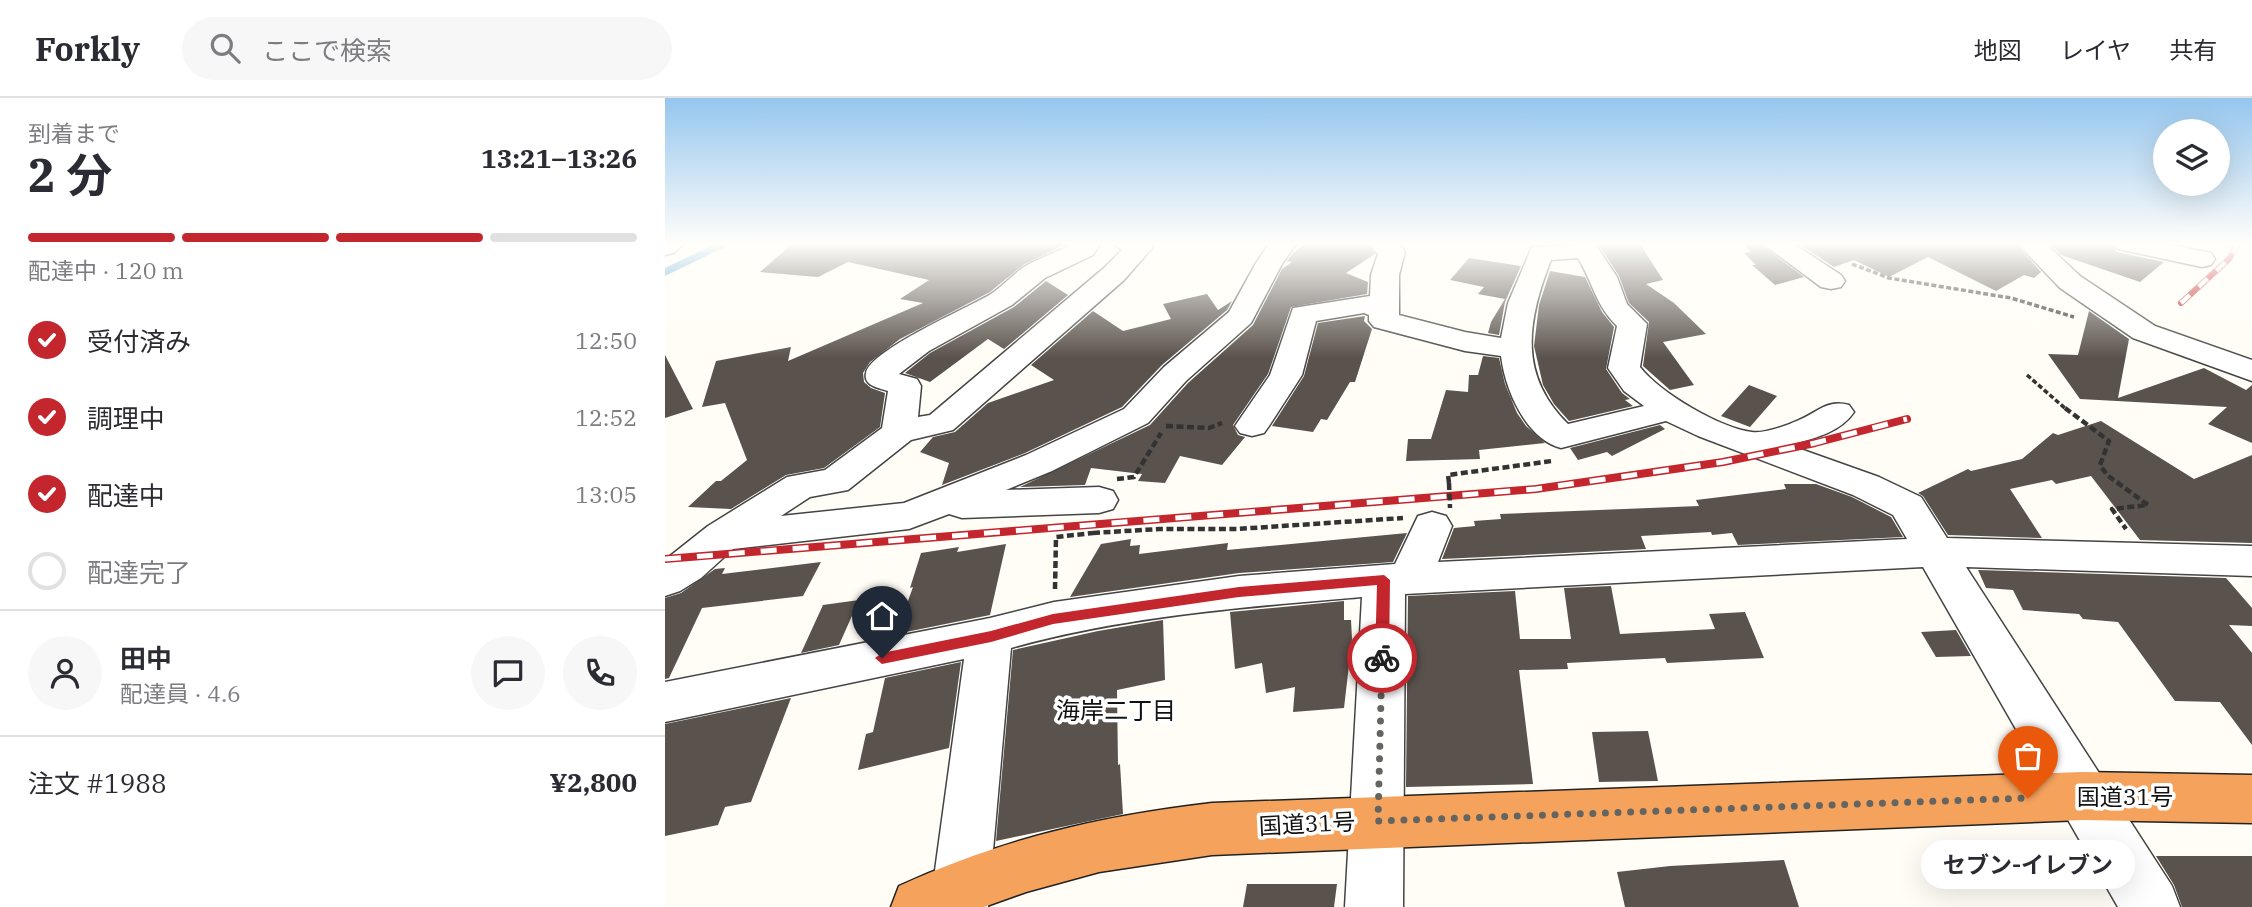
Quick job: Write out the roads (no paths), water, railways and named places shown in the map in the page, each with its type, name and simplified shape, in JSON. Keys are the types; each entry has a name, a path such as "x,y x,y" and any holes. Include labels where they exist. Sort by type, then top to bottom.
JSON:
{"highway":[{"name":"国道31号","path":"947,900 1056,853 1130,838 1212,829 2082,796 2252,799"}],"street":[{"path":"899,432 905,386 882,379 882,371 918,344 1002,299 1023,282"},
{"path":"672,572 800,486 835,481 899,432 941,424 1105,282"},
{"path":"909,516 1039,463 1136,415 1175,374 1241,317 1259,282"},
{"path":"1385,282 1384,321 1446,334 1483,347 1514,348"},
{"path":"1528,282 1514,348 1522,387 1541,419 1562,437 1670,410"},
{"path":"1605,282 1614,307 1632,324 1624,368 1636,384 1670,410 1710,429 1825,469 1907,506 2151,907"},
{"path":"2070,282 2144,332 2252,371"},
{"path":"1252,426 1286,375 1303,314 1367,304 1383,310"},
{"path":"1753,444 1811,428 1837,411"},
{"path":"722,536 909,516 968,503 1096,517"},
{"path":"1374,907 1397,579 1437,517"},
{"path":"665,702 991,636 1053,619 1239,592 1397,579 1936,552 2252,561"},
{"path":"947,900 991,636"}],"railway":[{"path":"2181,303 2204,282"},
{"path":"665,559 1536,489 1723,462 1815,443 1907,419"}],"place":[{"name":"セブン-イレブン","path":"2028,798"}],"district":[{"name":"海岸二丁目","path":"1116,711"}]}
